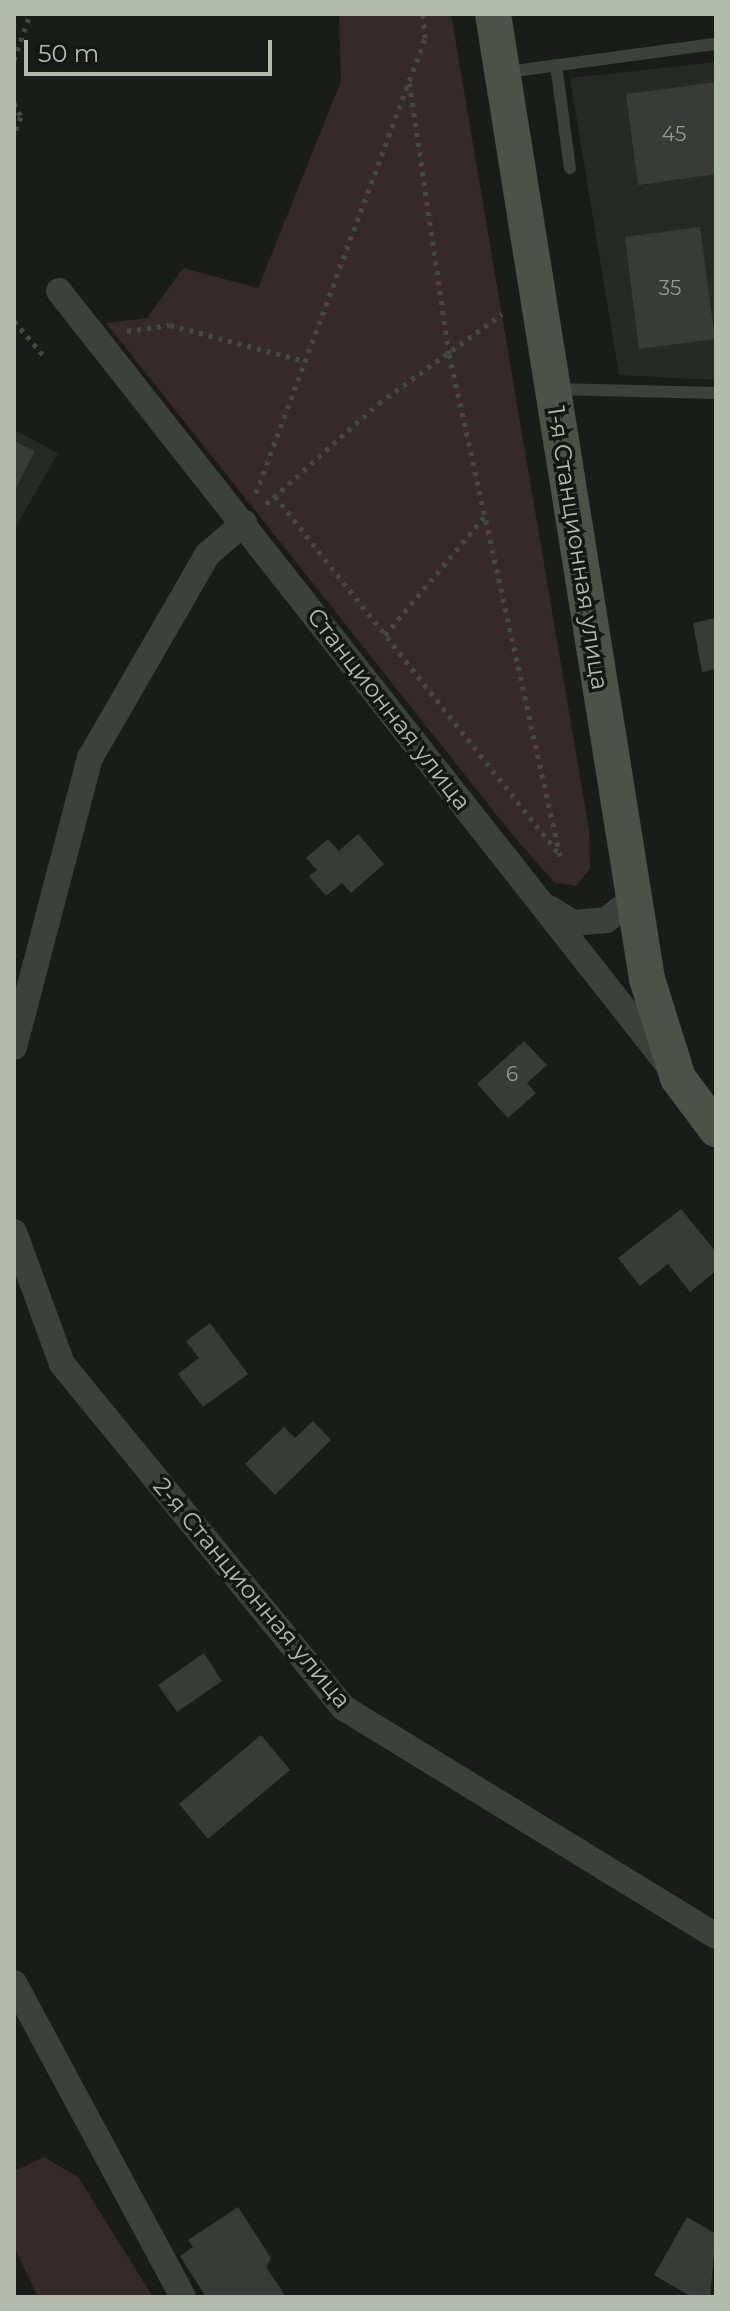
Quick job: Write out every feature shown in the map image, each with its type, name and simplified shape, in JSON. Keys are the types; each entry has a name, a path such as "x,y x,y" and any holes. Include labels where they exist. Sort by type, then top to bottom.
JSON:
{"main road":[{"name":"1-я Станционная улица","path":"493,14 634,899 658,1021 678,1078"},
{"name":"Станционная улица","path":"678,1078 716,1129"}],"street":[{"name":"Станционная улица","path":"59,291 678,1078"},
{"path":"14,1047 90,758 208,554 244,523"},
{"path":"542,904 573,923 606,920 634,899"},
{"name":"2-я Станционная улица","path":"14,1232 62,1364 344,1708 716,1936"},
{"path":"14,1983 183,2297"}],"lane":[{"path":"503,73 714,44"},
{"path":"556,65 570,168"},
{"path":"553,389 716,393"}],"path":[{"path":"14,60 30,14"},
{"path":"244,523 425,38 423,14"},
{"path":"275,496 560,856 449,354 409,80"},
{"path":"14,103 21,117 14,133"},
{"path":"244,523 379,403 502,314"},
{"path":"14,321 45,357"},
{"path":"114,333 170,325 304,361"},
{"path":"385,635 484,517"}],"shaded area":[{"path":"339,14 451,14 589,830 590,869 576,886 554,882 515,838 106,323 147,318 183,268 258,288 341,81"},
{"path":"716,62 716,380 619,375 570,78"},
{"path":"14,430 58,453 14,530"},
{"path":"44,2157 78,2177 153,2297 38,2297 14,2247 14,2171"}],"building":[{"path":"716,82 716,174 638,185 626,94"},
{"path":"700,227 715,339 639,349 625,237"},
{"path":"14,441 35,451 14,492"},
{"path":"716,618 716,669 702,672 693,623"},
{"path":"358,834 384,864 351,893 342,883 326,896 309,876 317,870 306,858 328,839 339,851"},
{"path":"524,1041 547,1065 527,1083 536,1093 508,1118 477,1084"},
{"path":"681,1209 716,1252 716,1271 690,1292 668,1264 640,1286 618,1258"},
{"path":"210,1323 248,1374 203,1407 178,1374 199,1358 186,1341"},
{"path":"313,1421 331,1440 275,1495 245,1464 284,1427 295,1438"},
{"path":"204,1653 222,1681 177,1712 158,1685"},
{"path":"261,1735 290,1770 208,1839 179,1804"},
{"path":"238,2207 271,2258 266,2267 286,2297 206,2297 180,2256 193,2247 188,2240"},
{"path":"687,2217 716,2234 710,2297 692,2297 654,2275"}]}
